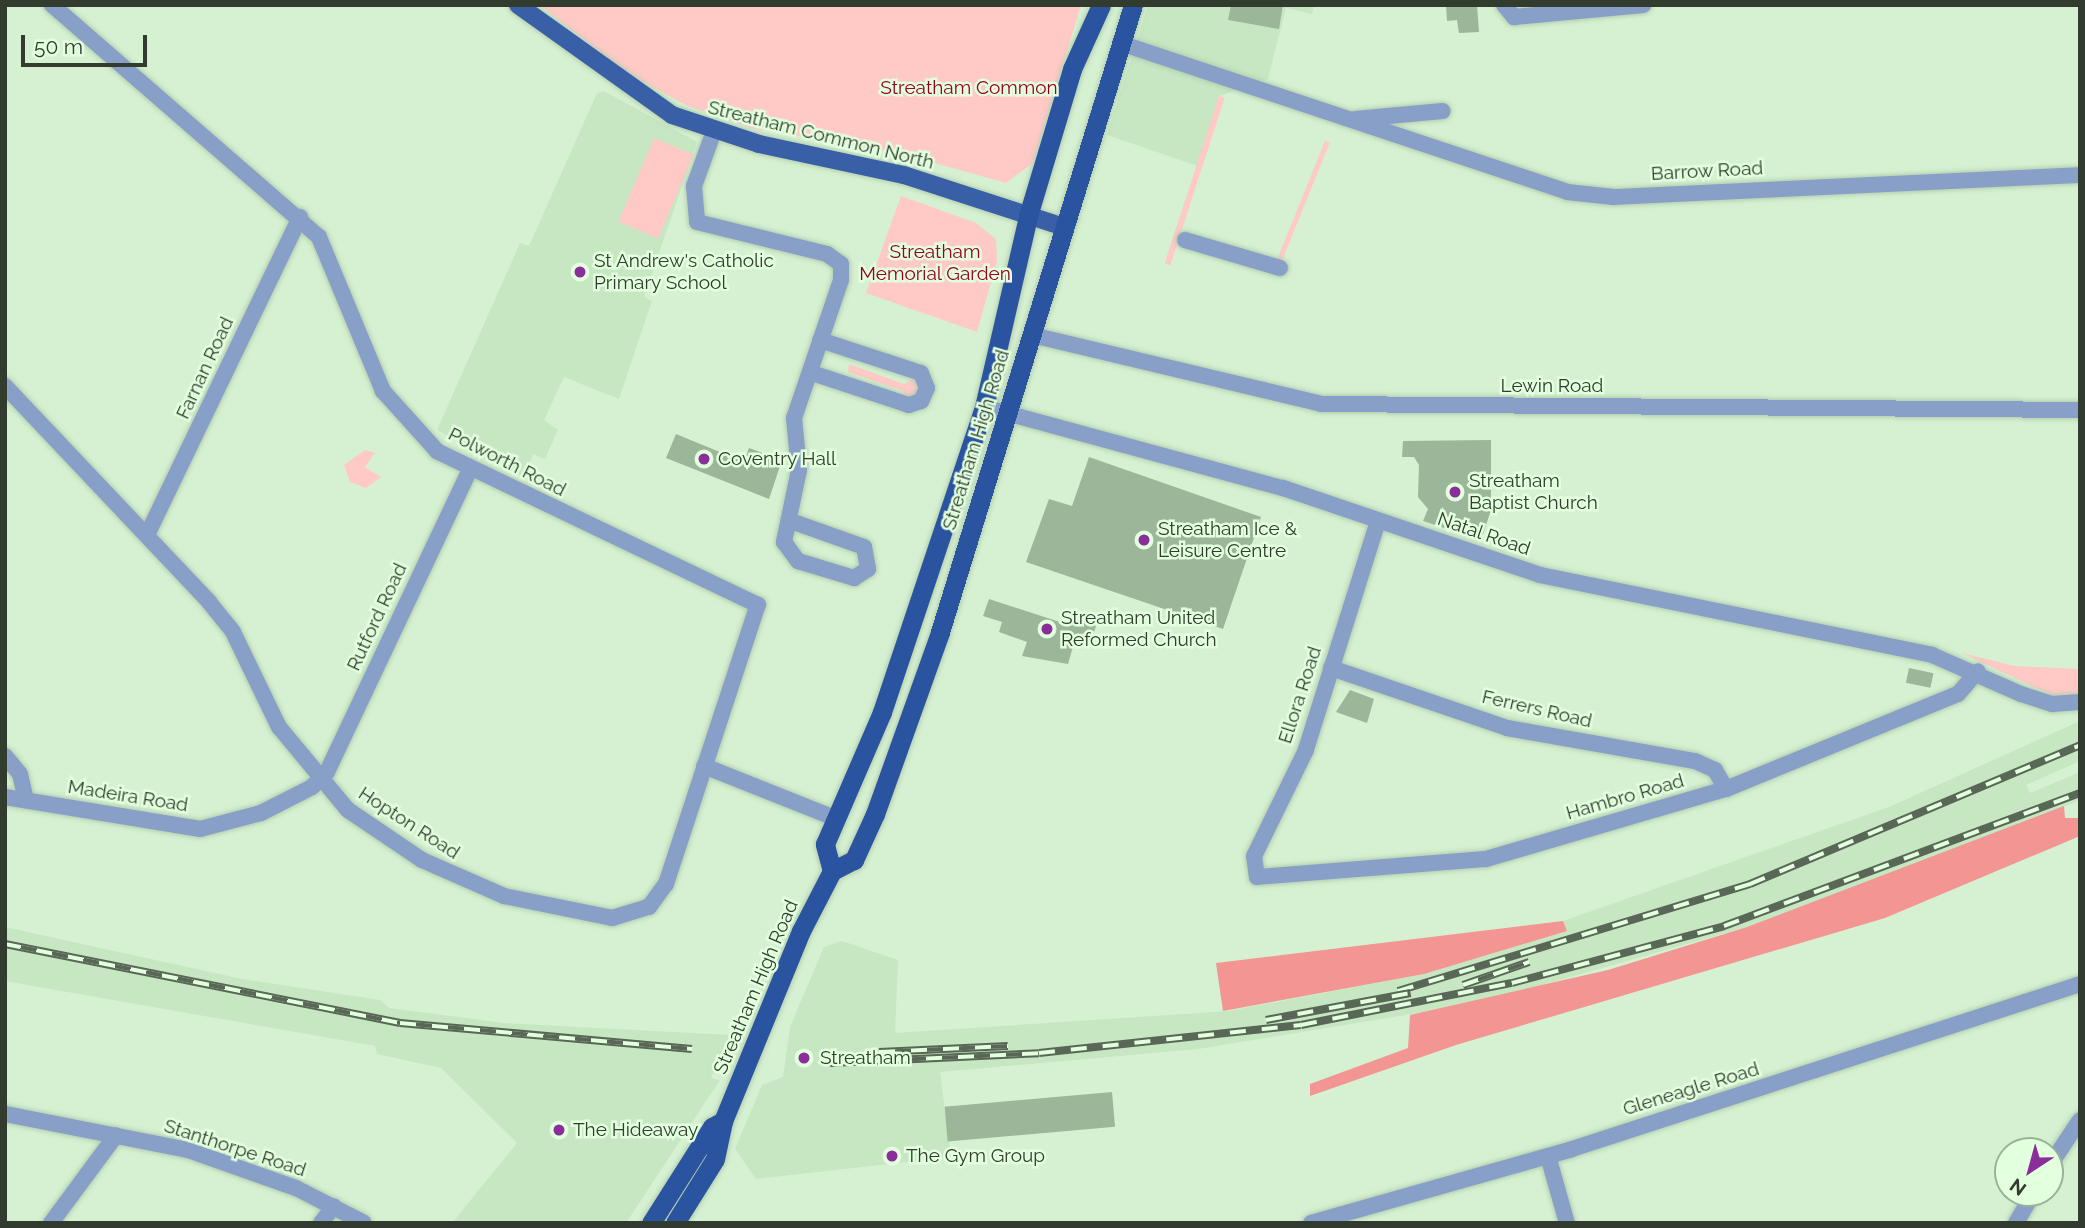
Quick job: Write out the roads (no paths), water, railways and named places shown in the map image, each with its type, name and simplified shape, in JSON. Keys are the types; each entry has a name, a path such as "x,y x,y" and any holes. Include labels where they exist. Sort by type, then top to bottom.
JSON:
{"highway":[{"name":"Streatham High Road","path":"675,1223 715,1159 723,1121 832,871 825,844 881,712 984,407 1028,216 1072,69 1101,5"},
{"name":"Streatham High Road","path":"832,871 854,860 863,841 936,644 1032,335 1061,226 1133,5"},
{"name":"Streatham High Road","path":"651,1223 712,1127 723,1121"}],"main road":[{"name":"Streatham Common North","path":"518,5 652,107 714,131 904,175 1061,226"}],"street":[{"name":"Polworth Road","path":"52,5 300,217 334,263 383,391 419,435 470,469 758,605 704,766"},
{"path":"1504,5 1514,18 1643,5"},
{"name":"Barrow Road","path":"1120,43 1567,192 1614,197 2080,174"},
{"name":"Barrow Road","path":"1349,120 1443,111"},
{"path":"714,131 694,186 693,218 711,230 827,254 841,264 812,373 794,418 799,470 791,521 784,542 798,561 854,578 868,569 864,547 791,521"},
{"name":"Farnan Road","path":"147,535 300,217"},
{"path":"1185,240 1280,268"},
{"name":"Lewin Road","path":"1032,335 1321,404 2080,410"},
{"path":"812,373 909,405 925,394 921,373 820,340"},
{"name":"Hopton Road","path":"5,386 147,535 233,632 279,727 319,781 348,810 463,883 612,918 643,912 666,884 704,766"},
{"name":"Natal Road","path":"984,407 1283,488 1540,575 1932,655 1978,671 2021,694 2052,704 2080,702"},
{"name":"Rutford Road","path":"319,781 470,469"},
{"name":"Ellora Road","path":"1258,877 1254,856 1306,750 1378,521"},
{"name":"Ferrers Road","path":"1331,668 1507,728 1695,761 1715,770 1726,789"},
{"name":"Hambro Road","path":"1258,877 1486,859 1726,789 1958,694 1978,671"},
{"path":"5,755 20,774 26,800"},
{"path":"704,766 835,818"},
{"name":"Madeira Road","path":"5,797 200,828 261,813 319,781"},
{"name":"Gleneagle Road","path":"1311,1223 1548,1156 2080,984"},
{"name":"Stanthorpe Road","path":"5,1114 188,1150 334,1206 364,1223"},
{"path":"2064,1145 2080,1120"},
{"path":"51,1223 116,1135"},
{"path":"1548,1156 1567,1223"},
{"path":"321,1223 334,1206"},
{"path":"2016,1223 2025,1207"}],"railway":[{"path":"1398,991 1750,884 2080,745"},
{"path":"830,1063 1039,1053 1301,1025 1512,983 1724,926 2080,793"},
{"path":"5,944 400,1023 692,1049"},
{"path":"1463,985 1529,962"},
{"path":"1266,1020 1410,993"},
{"path":"879,1052 1008,1046"}],"place":[{"name":"St Andrew's Catholic Primary School","path":"580,272"},
{"name":"Coventry Hall","path":"704,459"},
{"name":"Streatham Baptist Church","path":"1455,492"},
{"name":"Streatham Ice & Leisure Centre","path":"1144,540"},
{"name":"Streatham United Reformed Church","path":"1047,629"},
{"name":"Streatham","path":"804,1058"},
{"name":"The Hideaway","path":"559,1130"},
{"name":"The Gym Group","path":"892,1156"}],"park label":[{"name":"Streatham Common","path":"969,88"},
{"name":"Streatham Memorial Garden","path":"935,263"}]}
